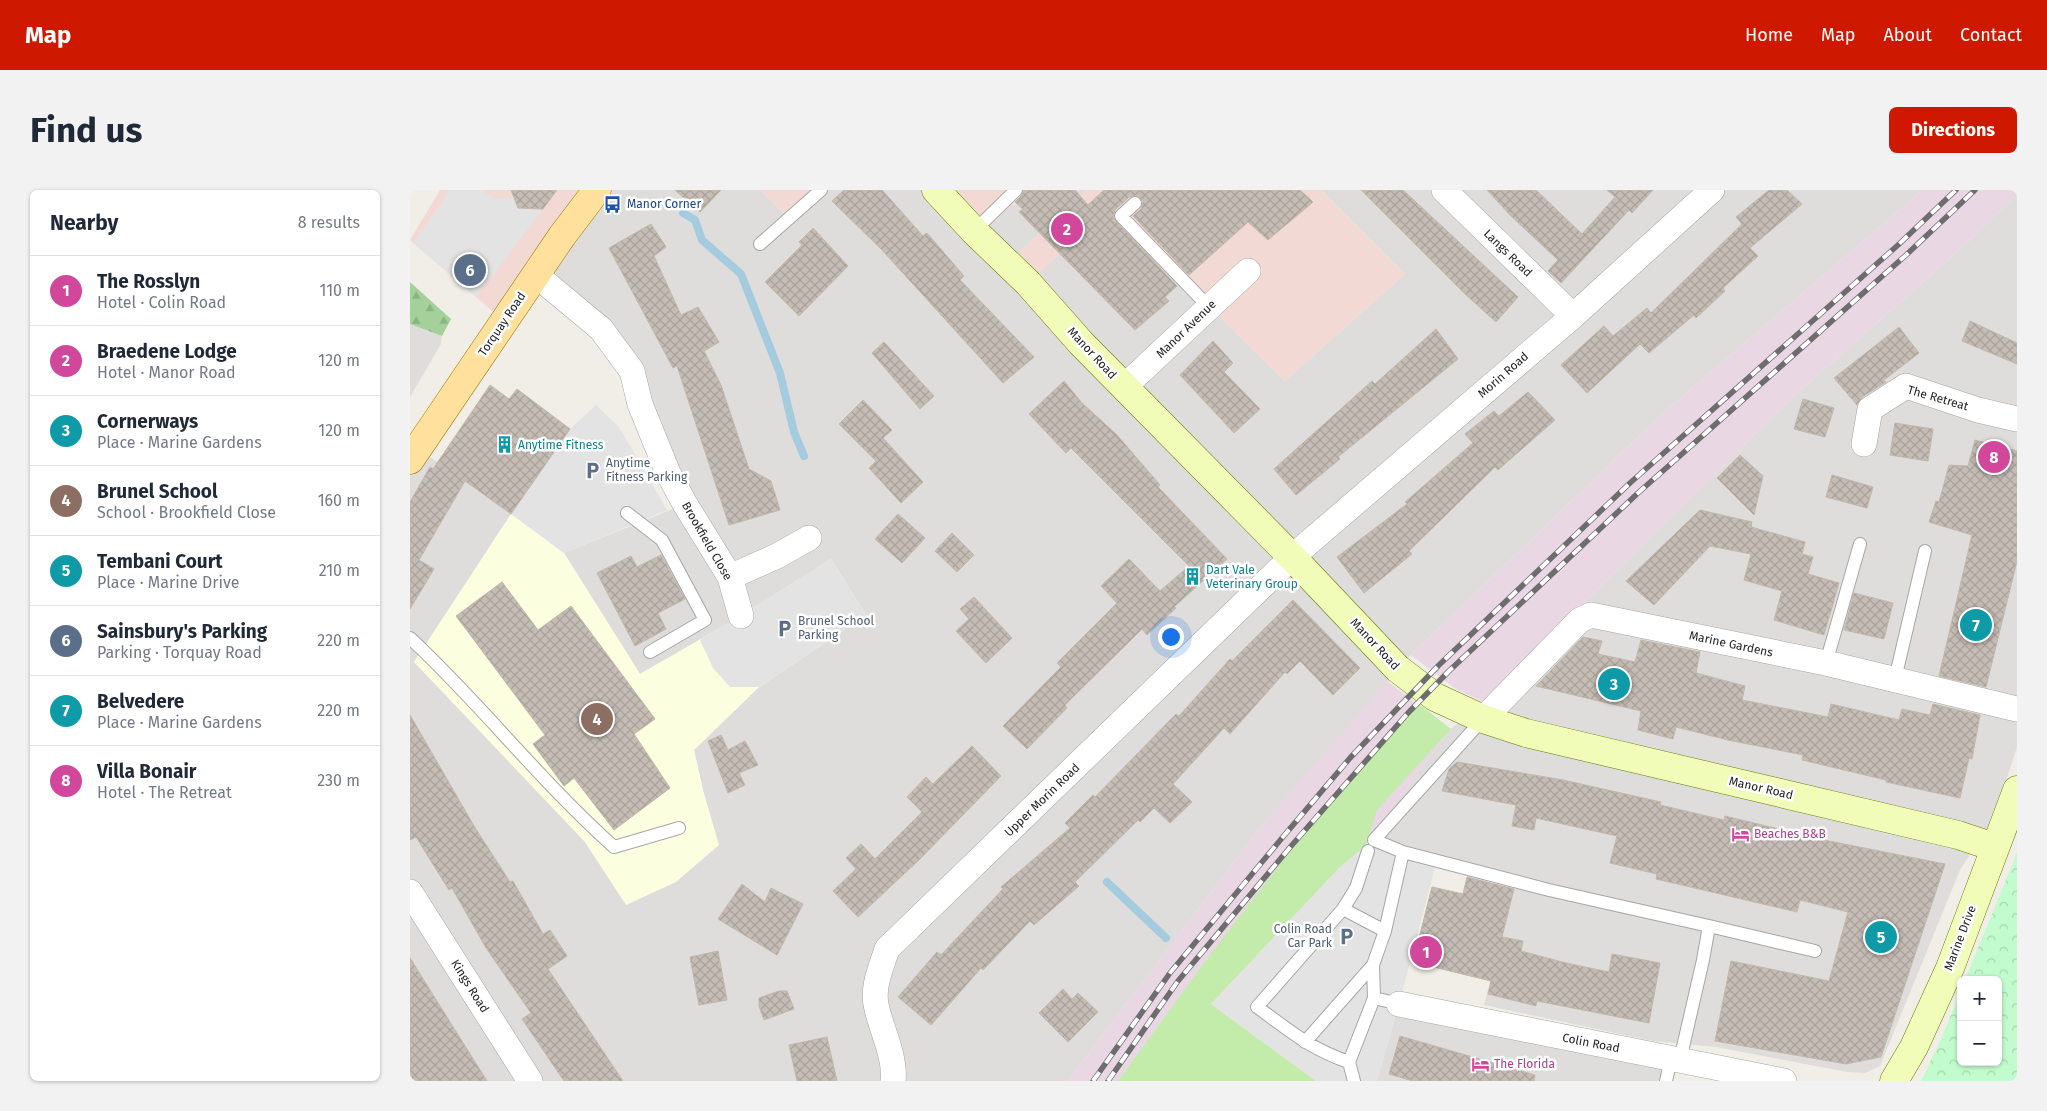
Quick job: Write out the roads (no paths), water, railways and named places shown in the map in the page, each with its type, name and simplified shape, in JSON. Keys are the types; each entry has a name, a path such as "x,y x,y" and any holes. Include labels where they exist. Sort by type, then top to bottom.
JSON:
{"main road":[{"name":"Torquay Road","path":"410,460 562,236 597,190"},
{"name":"Manor Road","path":"936,190 974,231 1028,283 1081,344 1292,557 1398,669 1435,697 1483,719 1526,734 1949,833 1994,847"},
{"name":"Marine Drive","path":"1894,1081 1914,1047 1950,968 2017,790"}],"street":[{"name":"Langs Road","path":"1444,190 1573,316"},
{"name":"Morin Road","path":"1292,557 1573,316 1712,190"},
{"name":"Manor Avenue","path":"1124,387 1248,271"},
{"name":"Brookfield Close","path":"536,275 601,329 632,370 640,404 668,473 730,577 741,616"},
{"name":"The Retreat","path":"1864,444 1870,409 1906,386 1978,410 2017,419"},
{"path":"730,577 777,556 809,538"},
{"name":"Upper Morin Road","path":"894,1080 886,1036 876,1008 875,987 887,949 1292,557"},
{"name":"Marine Gardens","path":"1483,719 1580,620 1591,614 1826,663 2017,709"},
{"name":"Kings Road","path":"410,892 530,1081"},
{"name":"Colin Road","path":"1399,1004 1672,1067 1784,1081"}],"lane":[{"path":"760,244 821,190"},
{"path":"974,231 1016,190"},
{"path":"1135,203 1120,216 1209,307"},
{"path":"628,513 662,540 705,620 650,652"},
{"path":"1826,663 1860,544"},
{"path":"1896,680 1925,551"},
{"path":"410,638 495,725 586,823 614,847 680,828"},
{"path":"1483,719 1374,840 1403,852 1549,890 1815,951"},
{"path":"1349,1062 1326,1054 1305,1042 1257,1006 1343,908 1356,888 1368,851"},
{"path":"1354,1081 1349,1062 1374,998 1373,965 1385,931 1403,852"},
{"path":"1343,908 1385,931"},
{"path":"1672,1067 1703,960 1709,926"},
{"path":"1305,1042 1373,965"},
{"path":"1374,998 1399,1004"}],"waterway":[{"path":"683,213 695,220 702,240 741,274 780,373 794,432 804,456"},
{"path":"1107,882 1166,938"}],"railway":[{"path":"1093,1081 1170,973 1282,838 1350,758 1439,665 1630,483 1898,245 1956,190"},
{"path":"1108,1081 1178,981 1292,845 1408,713 1449,671 1638,493 1905,256 1975,190"}],"place":[{"name":"Manor Corner","path":"613,204"},
{"name":"Braedene Lodge","path":"1067,229"},
{"name":"Sainsbury's Parking","path":"470,270"},
{"name":"Anytime Fitness","path":"504,445"},
{"name":"Villa Bonair","path":"1994,457"},
{"name":"Anytime Fitness Parking","path":"592,470"},
{"name":"Dart Vale Veterinary Group","path":"1192,577"},
{"name":"Belvedere","path":"1976,625"},
{"name":"Brunel School Parking","path":"784,628"},
{"name":"Cornerways","path":"1614,684"},
{"name":"Brunel School","path":"597,719"},
{"name":"Beaches B&B","path":"1740,834"},
{"name":"Colin Road Car Park","path":"1346,936"},
{"name":"Tembani Court","path":"1881,937"},
{"name":"The Rosslyn","path":"1426,952"},
{"name":"The Florida","path":"1480,1064"}]}
